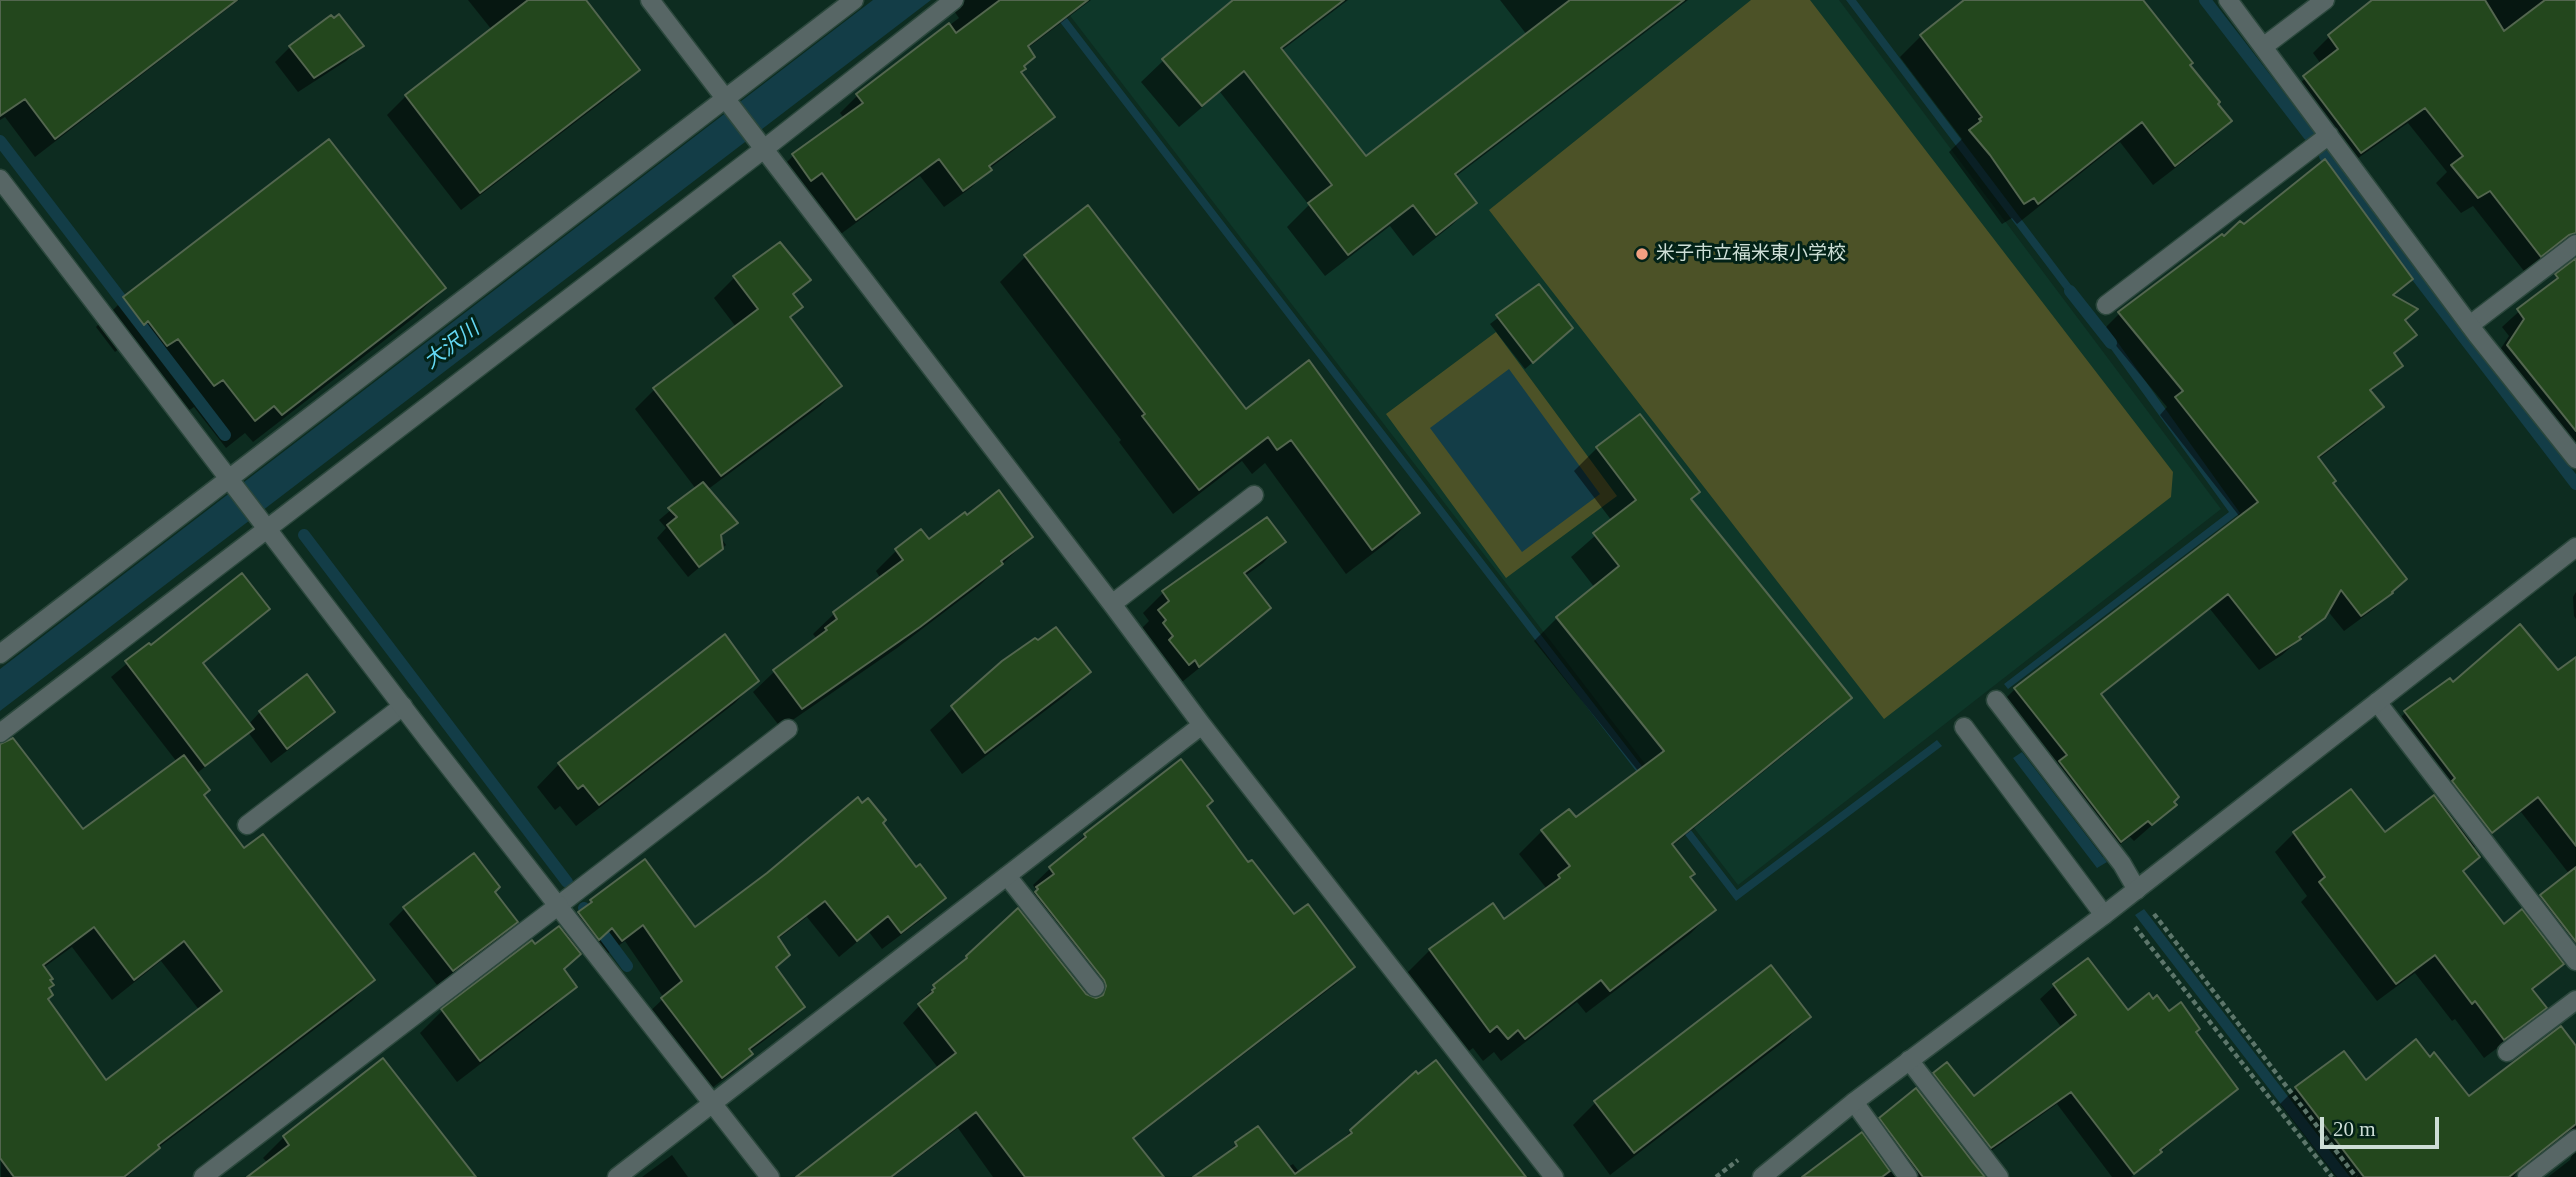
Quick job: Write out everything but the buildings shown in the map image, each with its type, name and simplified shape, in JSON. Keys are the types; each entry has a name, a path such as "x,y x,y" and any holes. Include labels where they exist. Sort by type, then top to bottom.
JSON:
{"street":[{"path":"650,0 1202,725 1554,1177"},
{"path":"0,654 230,481 854,0"},
{"path":"0,733 264,524 954,0"},
{"path":"2228,0 2470,325 2576,459"},
{"path":"2263,47 2325,0"},
{"path":"2106,304 2329,135"},
{"path":"0,179 403,706 770,1177"},
{"path":"2470,325 2576,244"},
{"path":"1112,604 1254,495"},
{"path":"1762,1177 1854,1102 2137,890 2576,547"},
{"path":"1996,700 2122,864 2137,890"},
{"path":"2377,702 2576,961"},
{"path":"247,825 403,706"},
{"path":"617,1177 1202,725"},
{"path":"1965,727 2110,910"},
{"path":"203,1177 788,729"},
{"path":"1007,876 1095,987"},
{"path":"2507,1052 2576,1000"},
{"path":"1909,1060 1999,1177"},
{"path":"1854,1102 1908,1177"},
{"path":"2526,1177 2576,1139"}],"path":[{"path":"2137,890 2356,1177"},
{"path":"2110,910 2332,1177"}],"shaded area":[{"name":"米子市立福米東小学校","path":"1058,0 1839,0 2221,509 1738,885"},
{"path":"1751,0 1810,0 2173,472 2171,497 1884,719 1489,210"},
{"path":"1496,332 1617,496 1506,578 1386,414"}],"water":[{"name":"大沢川","path":"873,0 931,0 0,711 0,669"},
{"path":"1043,0 1053,0 1737,890 1937,740 1942,746 1736,901"},
{"path":"1846,0 1856,0 2083,301 2077,306"},
{"path":"2106,326 2240,513 2008,689 2004,684 2229,512 2098,331"},
{"path":"1509,369 1600,494 1522,552 1430,428"},
{"path":"2022,752 2107,862 2097,868 2013,758"},
{"path":"2144,909 2350,1177 2337,1177 2135,915"}],"waterway":[{"path":"2205,0 2309,135"},
{"path":"0,141 225,435"},
{"path":"2325,156 2576,484"},
{"path":"2070,291 2111,343"},
{"path":"304,535 567,882"},
{"path":"584,908 627,966"}],"place":[{"name":"米子市立福米東小学校","path":"1642,254"}]}
